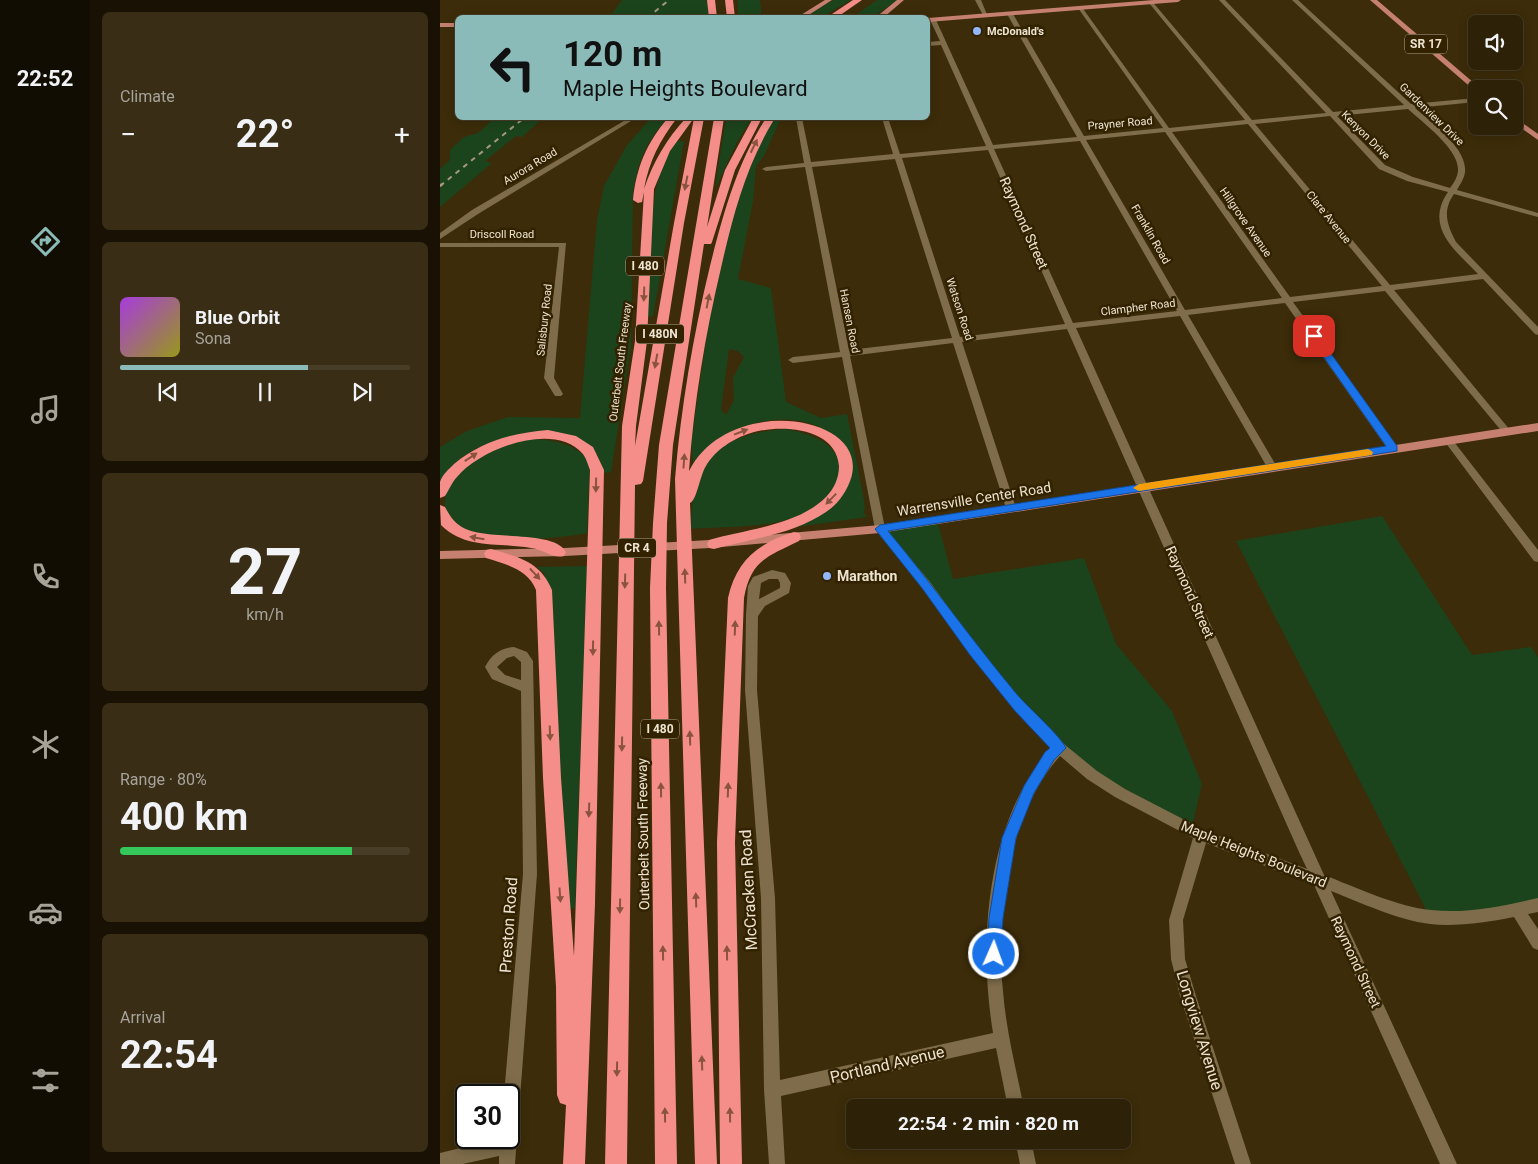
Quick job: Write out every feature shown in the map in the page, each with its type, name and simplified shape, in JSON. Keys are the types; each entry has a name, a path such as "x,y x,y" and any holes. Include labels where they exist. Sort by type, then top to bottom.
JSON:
{"highway":[{"path":"711,0 713,15"},
{"path":"729,0 732,15"},
{"path":"835,15 858,0"},
{"path":"850,15 867,2"},
{"path":"646,244 638,216 642,176 653,144 671,120"},
{"name":"Outerbelt South Freeway","path":"616,1164 624,617 628,533 628,426 641,341 648,199 655,171 669,144 688,120"},
{"name":"Outerbelt South Freeway","path":"628,533 679,223 699,120"},
{"name":"Outerbelt South Freeway","path":"666,1164 659,556 666,445 719,120"},
{"name":"Outerbelt South Freeway","path":"691,296 725,182 738,151 756,120"},
{"path":"706,1164 684,577 682,501 686,433 698,348 712,280 739,178 755,142 769,120"},
{"path":"684,528 690,489 698,468 711,450 728,437 761,427 788,425 810,429 823,434 840,449 844,458 845,479 836,495 822,508 802,518 712,544"},
{"path":"440,493 449,476 464,461 488,446 518,438 549,435 562,438 584,447 591,453 597,470 591,734 574,1164"},
{"path":"440,510 445,522 459,533 484,539 543,545 562,552"},
{"path":"731,1164 726,842 736,598 740,575 750,562 759,555 794,537"},
{"path":"491,554 528,567 536,573 544,590 552,778 566,987 569,1164"}],"main road":[{"path":"805,15 829,0"},
{"path":"882,15 901,0"},
{"path":"930,20 1010,14 1083,5 1178,0"},
{"name":"SR 17","path":"1373,0 1468,81"},
{"path":"440,25 455,25"},
{"path":"1523,126 1538,138"},
{"name":"Warrensville Center Road","path":"440,555 562,552 712,544 880,529 1538,427"}],"street":[{"path":"978,0 986,16"},
{"name":"Kenyon Drive","path":"1222,0 1382,167 1410,179 1538,215"},
{"name":"Gardenview Drive","path":"1294,0 1458,154 1463,166 1463,174 1442,208 1441,215 1444,228 1454,243 1538,332"},
{"name":"Clare Avenue","path":"1151,2 1507,432"},
{"name":"Hillgrove Avenue","path":"1083,5 1168,130 1393,449"},
{"name":"Franklin Road","path":"1010,14 1272,467"},
{"name":"Raymond Street","path":"930,20 943,42 1319,880 1449,1164"},
{"path":"930,44 943,42"},
{"name":"Prayner Road","path":"766,170 1082,137 1468,101"},
{"name":"Aurora Road","path":"440,237 475,212 630,120"},
{"name":"Hansen Road","path":"799,120 880,529"},
{"name":"Watson Road","path":"887,120 1010,508"},
{"name":"Driscoll Road","path":"440,245 563,245"},
{"name":"Salisbury Road","path":"558,394 549,378 563,245"},
{"name":"Clampher Road","path":"793,360 1485,276"},
{"path":"1448,440 1538,558"},
{"name":"Maple Heights Boulevard","path":"880,529 926,584 974,652 1020,707 1059,748 1092,775 1120,793 1201,835 1387,906 1430,917 1486,916 1538,905"},
{"name":"McCracken Road","path":"752,615 751,690 768,898 772,1090 777,1164"},
{"name":"Preston Road","path":"514,1084 530,874 527,688"},
{"path":"1014,1099 994,990 994,936 1009,838 1028,790 1049,756 1059,748"},
{"name":"Longview Avenue","path":"1201,835 1176,920 1178,959 1188,996 1244,1164"},
{"path":"1518,910 1538,944"},
{"name":"Portland Avenue","path":"772,1090 1002,1039"},
{"path":"440,1161 492,1149"},
{"name":"Preston Road","path":"507,1164 509,1149"},
{"path":"1025,1149 1028,1164"}],"green space":[{"path":"622,0 711,0 713,15 611,15"},
{"path":"738,0 760,0 762,15 738,15"},
{"path":"833,0 851,0 825,15 808,15"},
{"path":"877,0 897,0 876,15 856,15"},
{"path":"492,120 541,120 522,137 516,136 485,161 492,163 440,207 440,169 450,160 450,150 464,137 478,133"},
{"path":"649,120 665,120 644,152 633,191 631,346 611,472 603,473 597,455 589,446 578,439 567,437 510,438 493,441 466,454 451,467 440,482 440,447 467,431 508,417 580,418 597,220 604,186 627,145"},
{"path":"726,120 751,120 737,142 715,189"},
{"path":"773,120 780,120 764,156 756,166 753,201 738,279 771,288 786,402 821,418 847,414 864,500 865,509 863,512 867,517 782,529 834,503 850,478 843,442 817,426 801,421 784,419 749,425 717,440 693,463 691,443 710,318 727,234 739,194 755,155","holes":["729,349 738,351 744,357 733,378 734,400 726,415 721,410"]},
{"path":"677,141 684,141 653,316 648,317 651,225 654,202 666,159"},
{"path":"787,429 819,439 826,443 836,455 839,463 839,472 837,482 829,494 811,511 780,521 751,526 691,529 692,505 697,485 704,468 714,455 727,444 744,437"},
{"path":"533,439 550,440 564,444 578,451 590,462 587,533 558,537 514,539 484,535 456,527 446,511 445,500 448,487 456,475 466,465 492,450"},
{"path":"1382,516 1472,655 1531,647 1538,657 1538,905 1430,917 1236,541"},
{"path":"937,520 953,579 1084,558 1116,644 1172,711 1202,784 1191,830 1059,748 880,529"},
{"path":"587,566 575,908 568,910 548,588 544,573 537,567"}],"railway":[{"path":"651,15 669,0"},
{"path":"440,186 522,120"}],"slow traffic":[{"path":"1139,488 1368,452"}],"place":[{"name":"McDonald's","path":"977,31"},
{"name":"Marathon","path":"827,576"}],"route":[{"path":"994,954 996,918 1009,838 1028,790 1049,756 1059,748 1020,707 974,652 926,584 880,529 1393,449 1314,336"}]}
